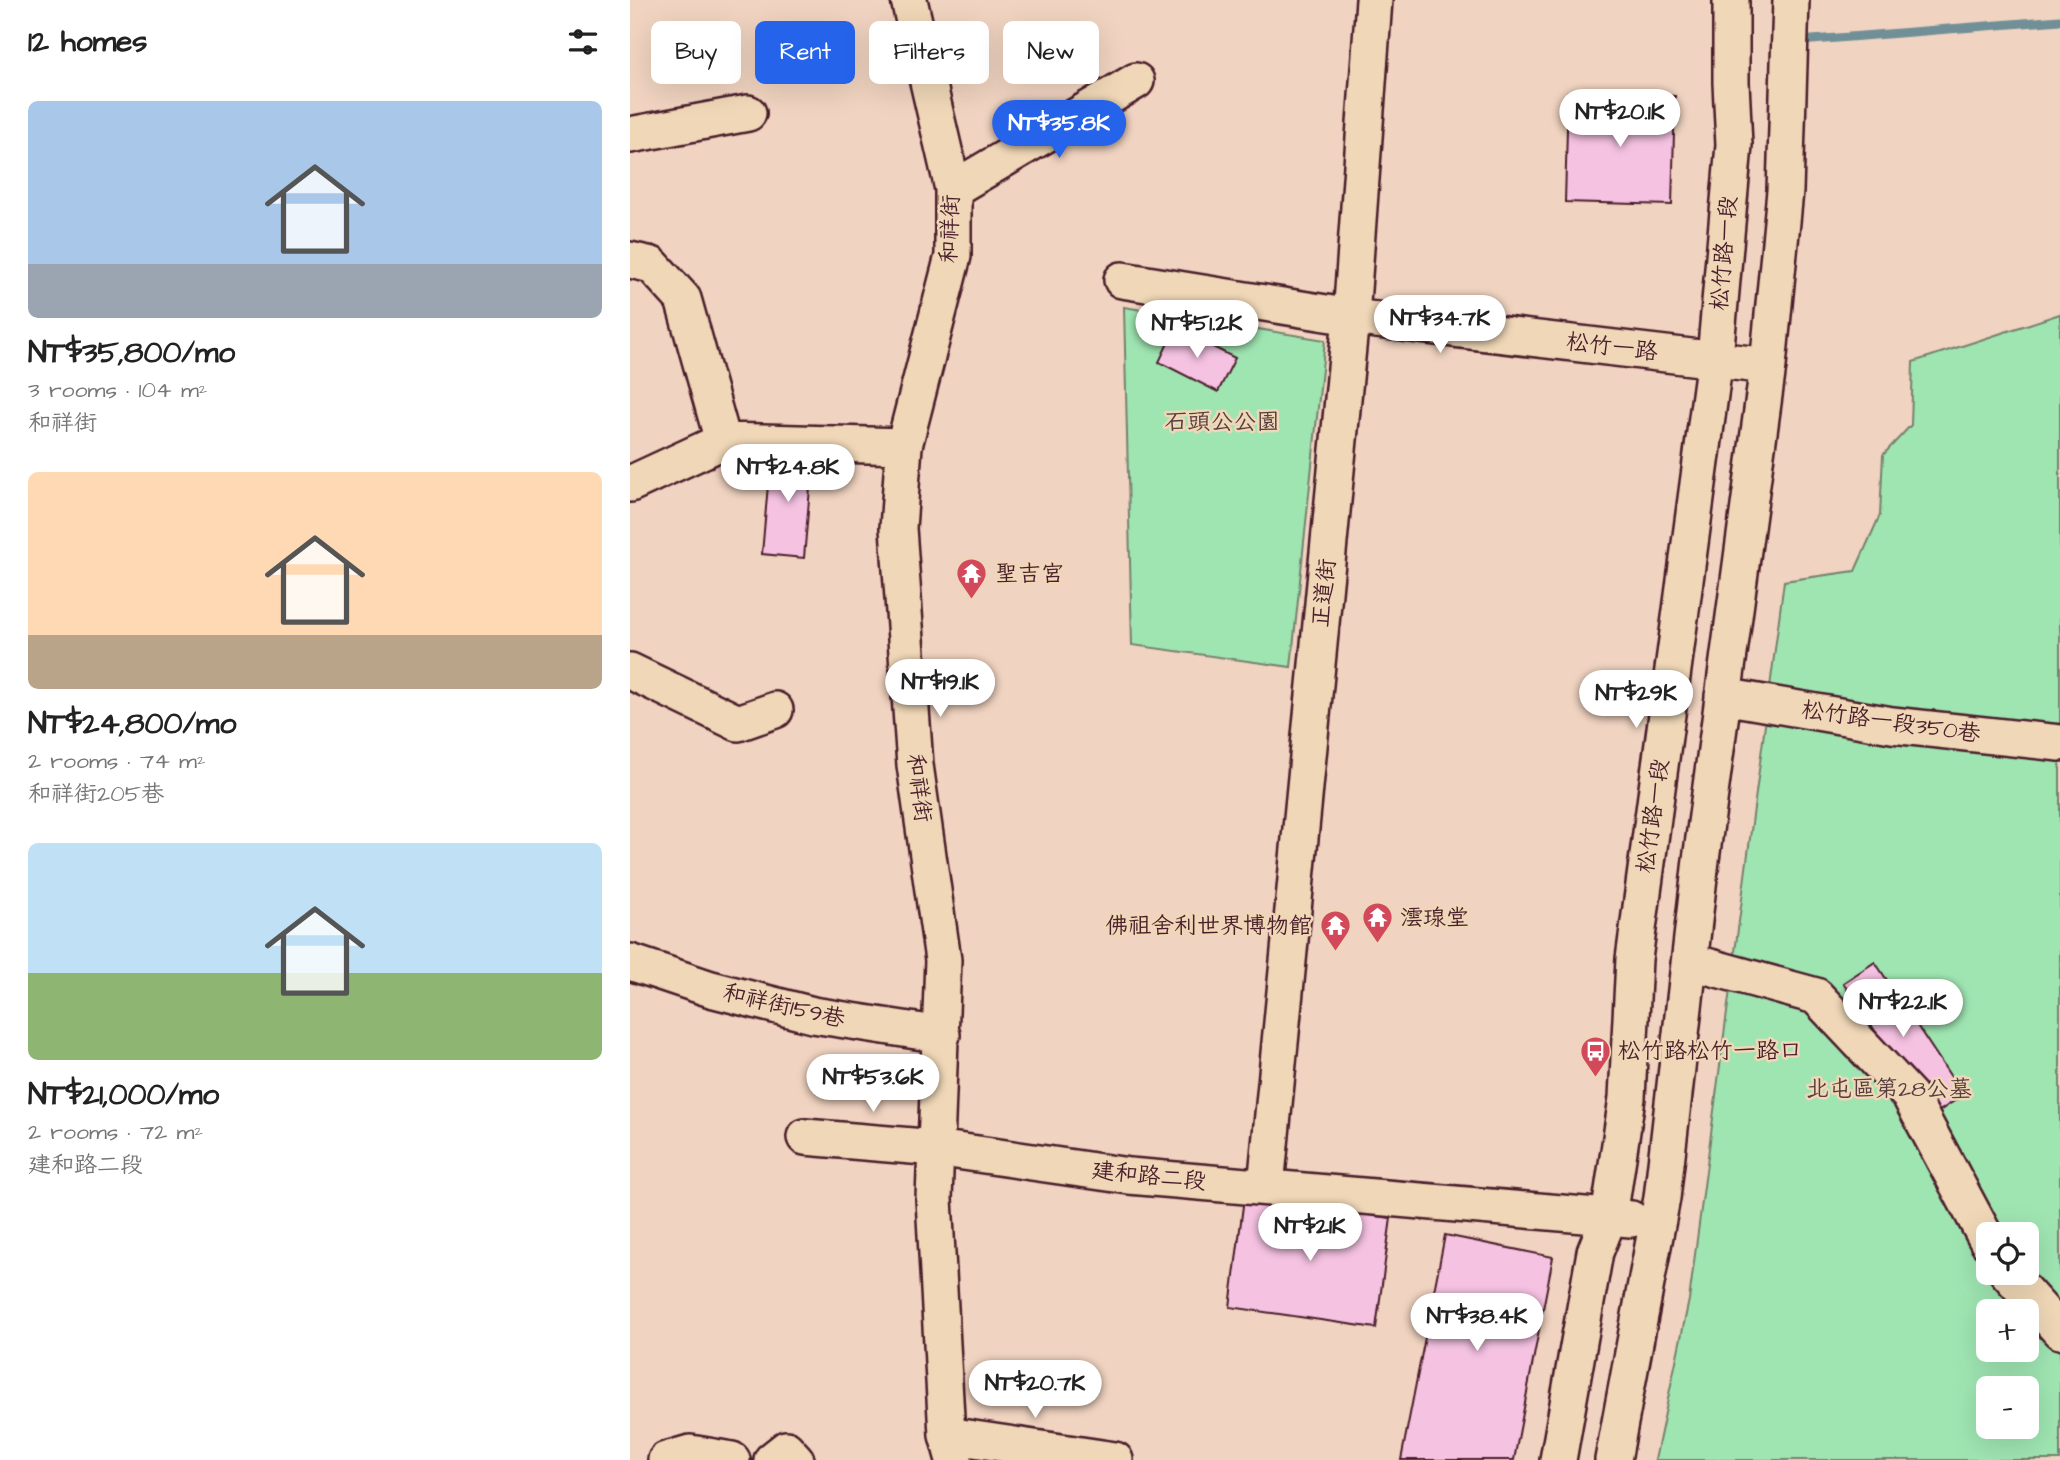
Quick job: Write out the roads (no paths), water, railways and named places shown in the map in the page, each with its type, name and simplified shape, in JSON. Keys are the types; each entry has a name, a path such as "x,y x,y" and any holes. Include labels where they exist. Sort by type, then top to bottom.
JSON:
{"street":[{"name":"和祥街","path":"909,0 953,190 953,256 904,446 898,528 915,765 943,960 936,1148 936,1281 951,1447"},
{"name":"正道街","path":"1266,1186 1351,317 1374,0"},
{"name":"松竹路一段","path":"1558,1460 1595,1252 1609,1217 1627,1098 1633,959 1715,358 1734,145 1731,0"},
{"path":"1614,1460 1655,1222 1662,1198 1723,696 1768,366 1786,177 1791,0"},
{"path":"953,190 1136,81"},
{"path":"630,135 748,113"},
{"path":"630,260 652,265 683,299 723,441"},
{"name":"松竹一路","path":"1122,280 1351,317 1768,366"},
{"path":"630,484 723,441 904,446"},
{"path":"630,671 738,723 775,710"},
{"name":"松竹路一段350巷","path":"1723,696 1892,725 2060,743"},
{"path":"1692,961 1816,996 1910,1096 1977,1222"},
{"name":"和祥街159巷","path":"630,962 711,989 813,1015 942,1035"},
{"name":"建和路二段","path":"805,1137 936,1148 1129,1176 1655,1222"},
{"path":"2019,1285 2060,1331"},
{"path":"951,1447 1115,1460"},
{"path":"772,1460 786,1449 796,1460"},
{"path":"666,1460 690,1453 732,1460"}],"waterway":[{"path":"1800,41 2060,20"}],"place":[{"name":"聖吉宮","path":"972,601"},
{"name":"澐瑔堂","path":"1377,945"},
{"name":"佛祖舍利世界博物館","path":"1335,953"},
{"name":"松竹路松竹一路口","path":"1595,1078"}],"park label":[{"name":"石頭公公園","path":"1222,422"},
{"name":"北屯區第28公墓","path":"1889,1089"}]}
